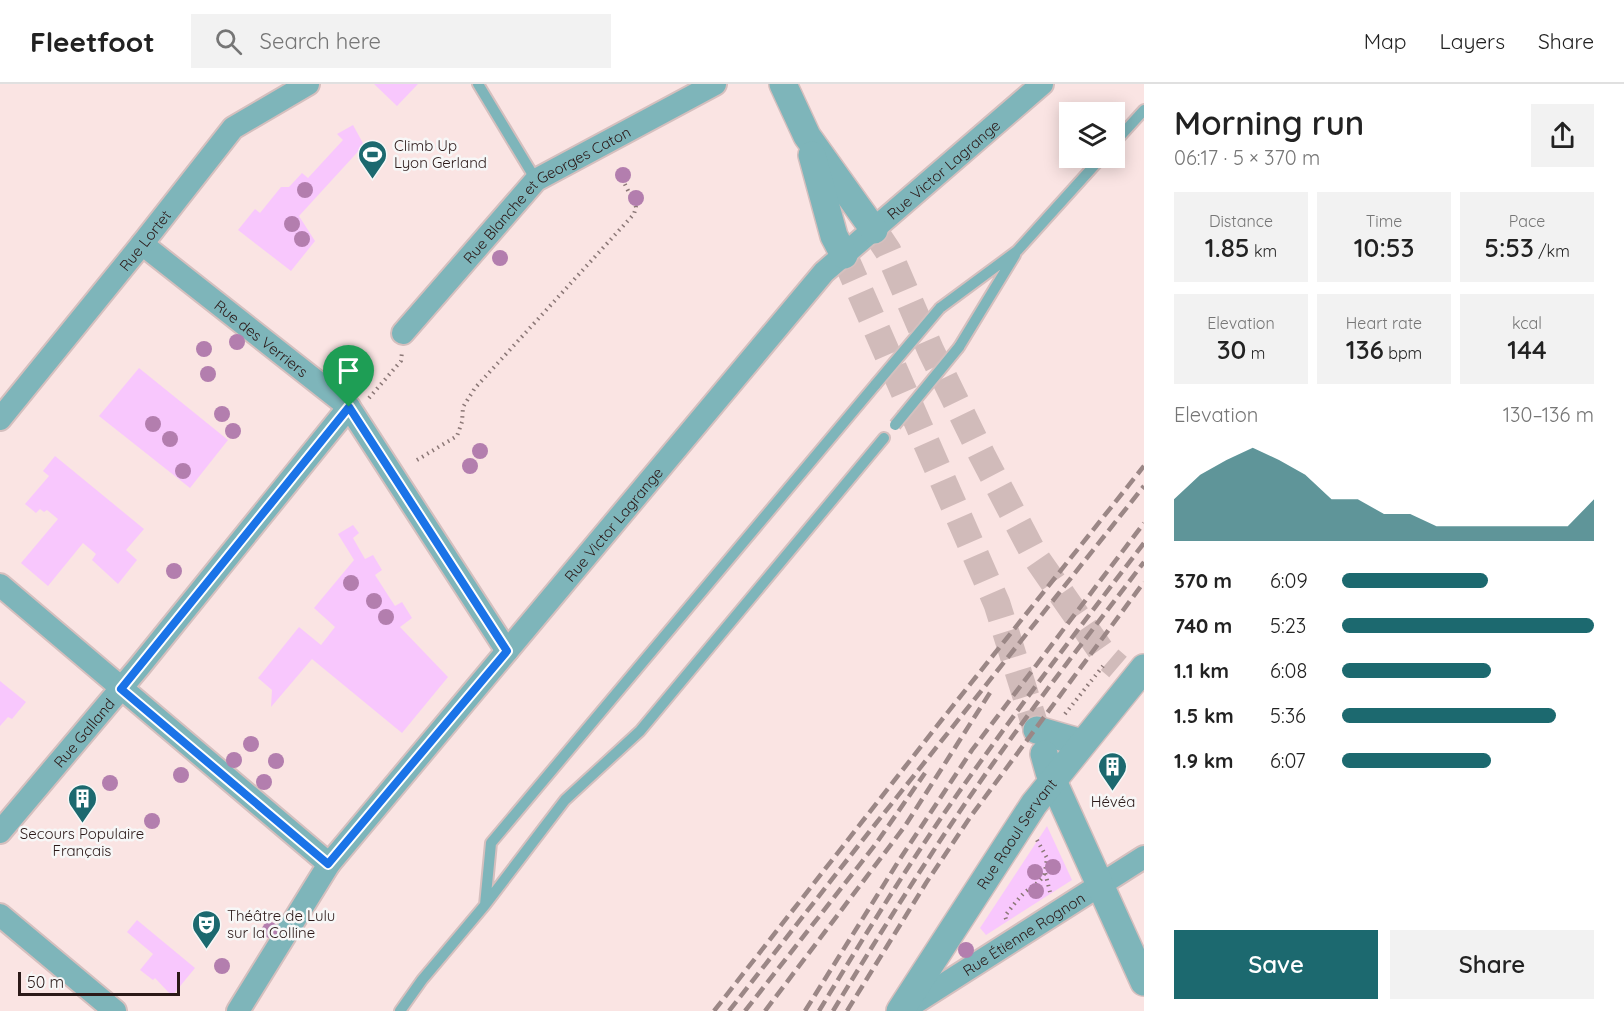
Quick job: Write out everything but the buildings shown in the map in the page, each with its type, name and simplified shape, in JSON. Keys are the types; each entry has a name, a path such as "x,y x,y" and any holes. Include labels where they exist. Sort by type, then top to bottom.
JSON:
{"street":[{"name":"Rue Lortet","path":"0,419 233,128 309,84"},
{"name":"Rue Blanche et Georges Caton","path":"403,333 536,180 715,84"},
{"path":"783,84 807,136 834,236 844,255"},
{"name":"Rue Victor Lagrange","path":"238,1011 328,864 819,278 1042,84"},
{"path":"807,136 874,230"},
{"name":"Rue des Verriers","path":"142,244 351,411 507,651"},
{"name":"Rue Galland","path":"0,832 351,411"},
{"path":"0,585 328,864"},
{"name":"Rue Raoul Servant","path":"901,1011 1034,804 1048,746 1082,743 1129,675"},
{"path":"1082,743 1048,746 1100,886 1144,982"},
{"name":"Rue Étienne Rognon","path":"901,1011 1144,857"},
{"path":"0,915 115,1011"}],"lane":[{"path":"478,84 536,180"},
{"path":"1125,131 1144,110"},
{"path":"895,425 959,347 1017,251 1092,168"},
{"path":"485,905 491,843 940,308 1017,251"},
{"path":"400,1011 565,800 640,731 884,438"}],"path":[{"path":"417,460 457,436 462,422 463,407 475,388 634,214 636,207 618,170"},
{"path":"351,411 401,361 403,333"},
{"path":"1048,746 1129,675"},
{"path":"1009,925 1005,916 1027,890 1035,887 1045,872 1047,858 1037,841 1041,832"},
{"path":"1045,872 1052,897"}],"shaded area":[{"path":"374,84 418,84 397,106"},
{"path":"353,125 364,145 299,216 315,241 291,271 238,230 255,209 260,213 281,187 289,187 302,173 308,178 343,140 337,134"},
{"path":"139,368 228,440 190,488 99,416"},
{"path":"55,456 144,529 126,550 137,560 118,584 92,560 96,554 83,543 48,586 21,563 58,519 47,510 44,512 40,509 36,513 25,504 49,476 43,471"},
{"path":"353,525 359,533 353,538 365,559 373,555 382,570 375,575 395,606 402,602 412,618 400,627 448,677 402,733 312,659 271,707 272,690 258,678 299,627 321,645 335,627 314,608 354,560 338,534"},
{"path":"0,681 26,702 12,719 8,717 0,726"},
{"path":"1047,826 1072,880 986,935 980,928"},
{"path":"137,920 195,968 172,996 155,978 153,980 140,970 153,954 127,932"}],"tunnel":[{"path":"874,230 888,251 931,351 1035,556 1104,655 1118,667"},
{"path":"844,255 997,604 1043,751"}],"railway":[{"path":"714,1011 1144,466"},
{"path":"729,1011 1144,486"},
{"path":"805,1011 898,862 972,750 1144,523"},
{"path":"819,1011 954,799 1144,543"},
{"path":"833,1011 897,907 988,770 1144,562"},
{"path":"847,1011 926,883 971,816 1144,582"},
{"path":"765,1011 905,826 993,688"},
{"path":"745,1011 875,845 925,773"}],"place":[{"name":"Climb Up Lyon Gerland","path":"373,180"},
{"name":"Hévéa","path":"1113,792"},
{"name":"Secours Populaire Français","path":"82,824"},
{"name":"Théâtre de Lulu sur la Colline","path":"206,950"}],"route":[{"path":"349,407 507,651 328,864 121,689 349,407"}]}
